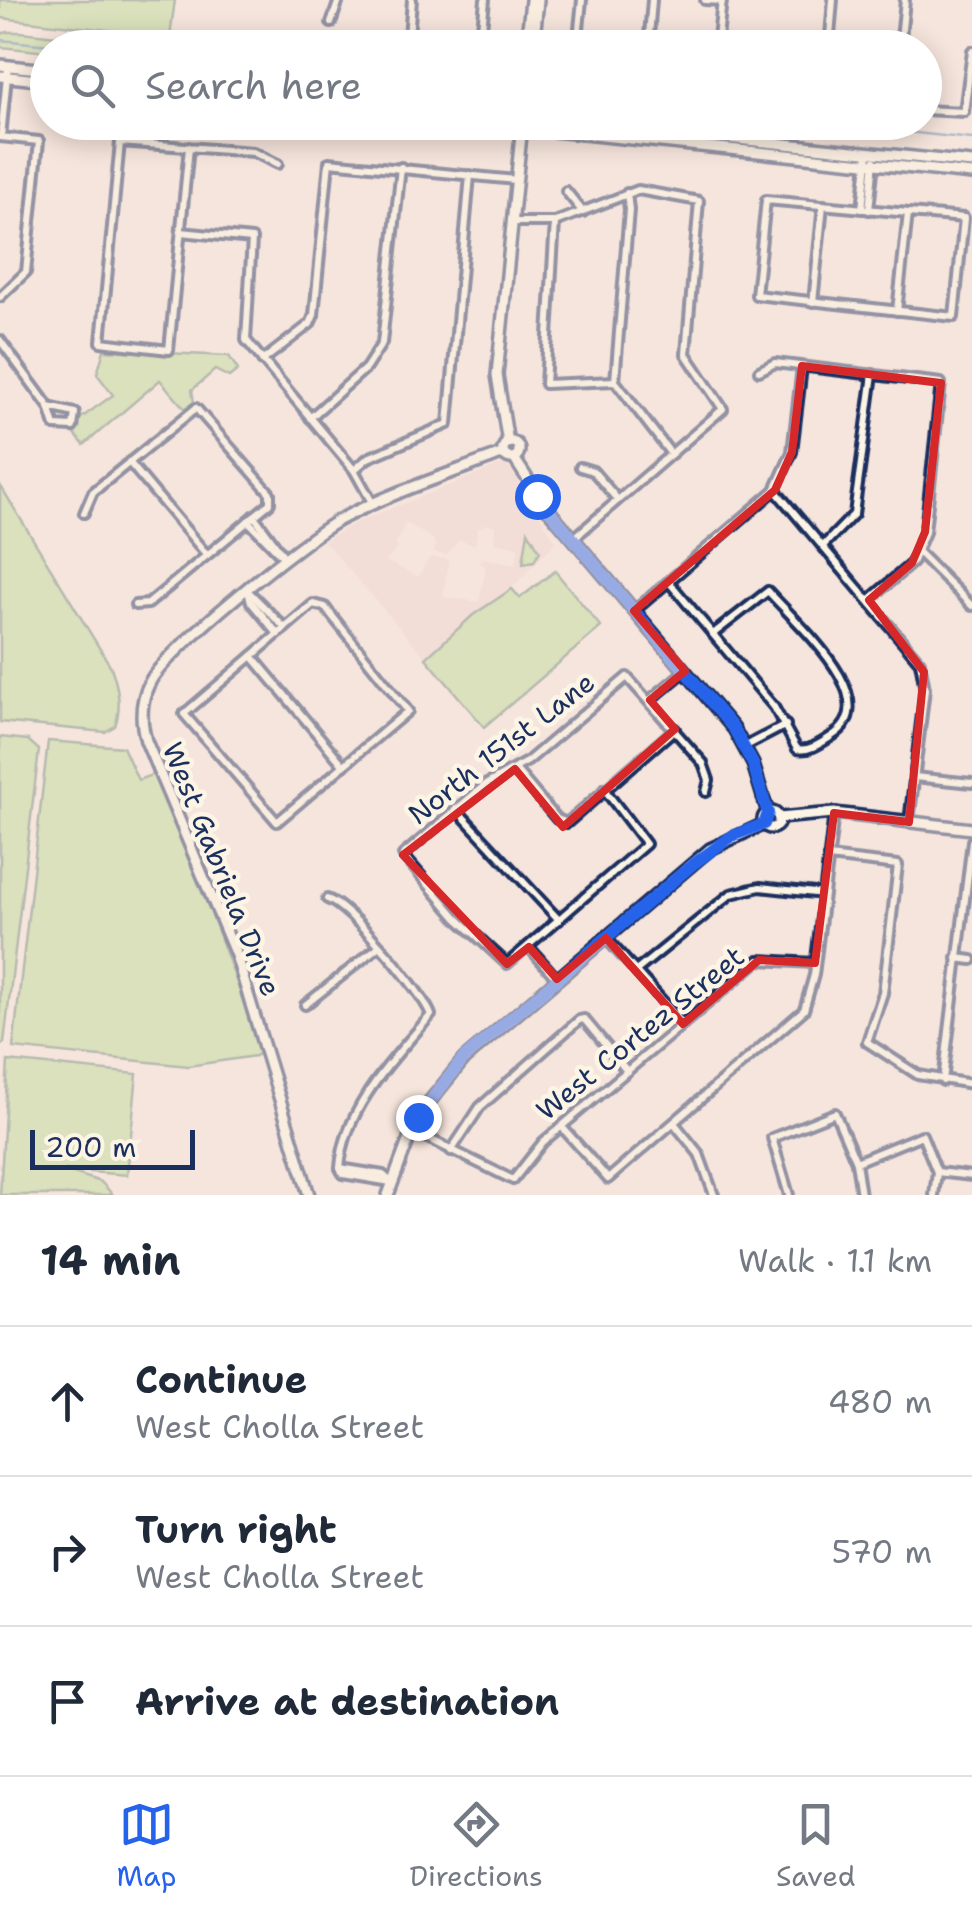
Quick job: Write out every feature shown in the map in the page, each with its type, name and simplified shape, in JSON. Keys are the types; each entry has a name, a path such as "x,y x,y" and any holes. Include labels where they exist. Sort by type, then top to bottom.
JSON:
{"street":[{"path":"331,24 339,0"},
{"path":"410,30 412,0"},
{"path":"482,30 484,0"},
{"path":"532,30 535,0"},
{"path":"579,30 582,0"},
{"path":"650,30 652,0"},
{"path":"705,0 722,1 719,30"},
{"path":"831,30 834,0"},
{"path":"902,30 905,0"},
{"path":"942,111 964,112 972,51"},
{"path":"4,71 30,70"},
{"path":"4,71 30,77"},
{"path":"0,297 26,272 39,141 1,137 4,71"},
{"path":"189,147 169,350 101,342 118,147 125,140 253,152 278,164"},
{"path":"520,140 498,375 508,442 519,448 509,456 537,496 685,670 744,747 768,813 764,824"},
{"path":"681,140 972,164"},
{"path":"720,140 972,174"},
{"path":"866,209 871,158"},
{"path":"262,361 310,324 314,315 330,162 516,180"},
{"path":"310,418 366,368 382,343 401,167"},
{"path":"354,470 375,455 448,424 470,175"},
{"path":"512,222 555,222 638,190 698,201 686,354 723,409 573,539"},
{"path":"566,191 576,197 583,212"},
{"path":"626,193 629,210 616,381 672,454"},
{"path":"766,200 866,209 964,218 954,317 756,296 766,200"},
{"path":"813,302 823,205"},
{"path":"897,312 908,213"},
{"path":"555,222 542,376 550,385 616,381"},
{"path":"181,232 252,239 243,334 354,470 373,504"},
{"path":"0,340 48,407 55,426 73,427 75,413 48,407"},
{"path":"760,371 776,363 942,383 925,532 912,563 868,600"},
{"path":"634,611 775,490 792,452 802,366"},
{"path":"366,368 375,376"},
{"path":"823,546 854,514 873,374"},
{"path":"84,512 94,492 196,408 272,498 148,604 136,605"},
{"name":"West Gabriela Drive","path":"309,1195 240,966 142,722 145,694 160,666 323,529 373,504 509,456"},
{"path":"130,462 207,554"},
{"path":"580,467 594,471 617,498"},
{"path":"775,490 924,672 910,822"},
{"path":"251,519 285,559"},
{"path":"918,552 972,606"},
{"path":"669,582 786,725 801,752 837,733 852,708 846,682 768,591 713,634"},
{"path":"248,591 286,628"},
{"path":"248,591 251,602 278,634"},
{"path":"318,604 408,710 277,822 184,714 286,628 318,604"},
{"path":"252,656 344,767"},
{"path":"685,670 650,700 703,764 709,780 706,792"},
{"name":"North 151st Lane","path":"529,947 507,964 457,918 403,855 485,785 515,769 627,677 650,700"},
{"path":"744,747 786,725"},
{"path":"515,769 562,824 675,728"},
{"path":"914,777 972,783"},
{"path":"557,979 529,947 646,844 604,789"},
{"path":"456,809 559,920"},
{"path":"768,813 779,818 834,813 972,829"},
{"path":"562,1127 608,1179 804,1010 815,963 834,813"},
{"path":"388,1195 411,1130 444,1079 710,849 764,824 775,828 779,818"},
{"path":"943,1081 972,842"},
{"path":"828,857 898,865 883,993 867,1042 918,1074 972,1084"},
{"path":"636,971 731,894 760,887 824,894"},
{"path":"327,899 336,902 378,947 431,1016 386,1065 362,1104 340,1168 383,1175 390,1182"},
{"path":"606,938 682,1024"},
{"path":"306,1006 378,947"},
{"path":"957,958 972,960"},
{"name":"West Cortez Street","path":"451,1151 513,1180 531,1154 758,960 815,963"},
{"path":"411,1130 451,1151 464,1128 498,1090 584,1019 628,1071"},
{"path":"789,1195 772,1138 835,1113 856,1162 861,1195"},
{"path":"674,1123 698,1154 714,1195"},
{"path":"856,1162 922,1135 937,1172 934,1195"},
{"path":"937,1172 972,1176"}],"highlighted area":[{"path":"802,366 941,383 925,532 912,563 869,600 924,672 909,822 834,813 815,963 759,960 683,1024 606,938 557,979 529,947 507,964 403,855 515,769 563,827 675,729 650,700 685,671 634,611 775,490 792,452"}],"shaded area":[{"path":"503,464 508,465 556,542 497,603 473,615 426,658 324,541 355,523","holes":["406,523 432,538 436,546 433,553 447,555 459,540 475,545 478,529 485,524 496,526 494,542 519,547 516,564 483,558 480,564 486,566 479,602 443,597 449,560 430,557 418,577 386,561 398,547 395,544"]}],"green space":[{"path":"0,0 175,0 171,30 107,30 0,18"},
{"path":"30,33 30,50 0,47 0,34"},
{"path":"104,350 229,356 238,370 229,377 215,370 192,390 194,402 185,409 160,380 84,445 73,432 81,418 113,395 97,374"},
{"path":"0,485 111,667 118,711 115,726 105,732 0,722"},
{"path":"528,531 540,551 534,561 523,563"},
{"path":"555,571 601,627 484,727 426,658 473,615 512,589 520,598"},
{"path":"0,737 28,740 39,750 4,1043 0,1046"},
{"path":"48,741 123,747 138,780 154,774 203,890 262,1051 255,1056 188,1066 13,1048"},
{"path":"8,1061 137,1074 127,1175 65,1170 101,1182 113,1195 0,1195"}],"waterway":[{"path":"0,40 30,43"},
{"path":"942,136 972,139"}],"route":[{"path":"418,1117 428,1099 464,1058 710,849 764,824 768,813 753,764 734,729 537,496"}]}
